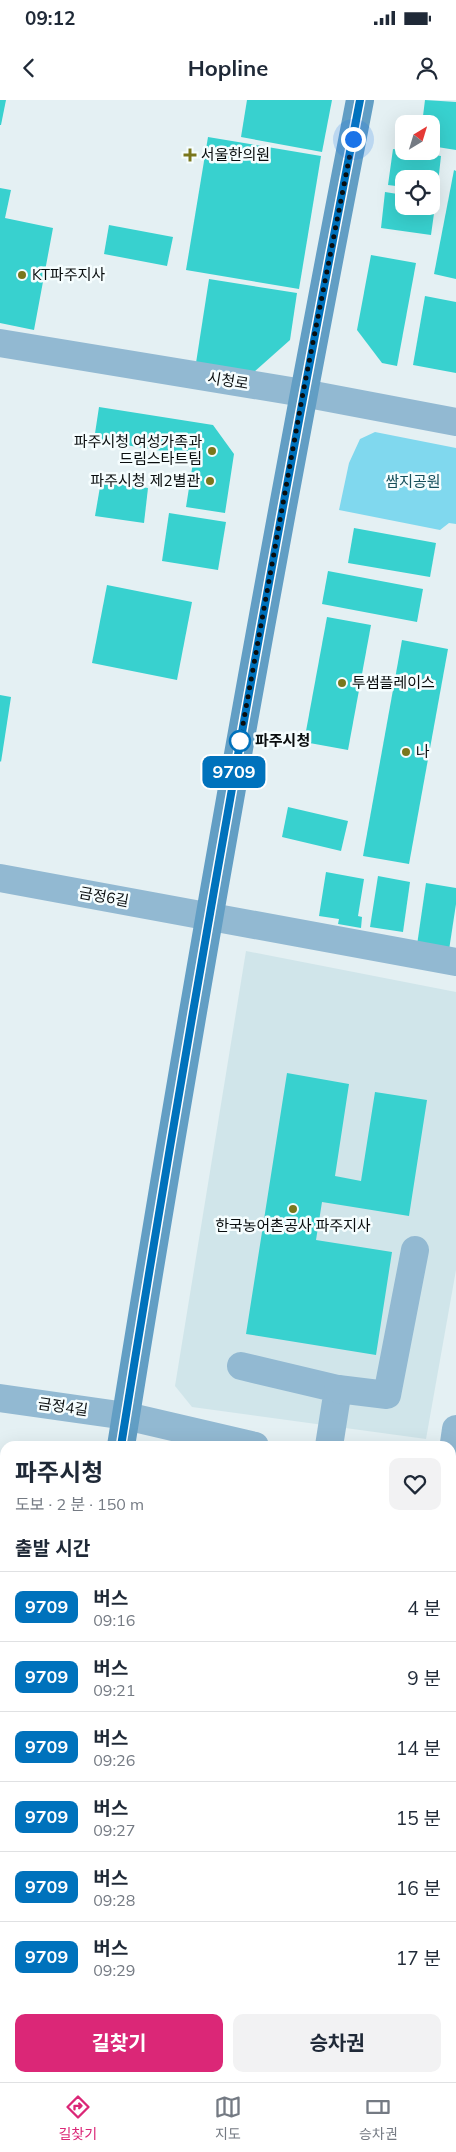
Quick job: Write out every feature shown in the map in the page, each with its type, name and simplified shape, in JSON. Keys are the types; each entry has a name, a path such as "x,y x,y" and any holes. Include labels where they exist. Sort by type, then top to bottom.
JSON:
{"main road":[{"path":"122,1441 208,916 303,393 360,100"}],"street":[{"name":"시청로","path":"0,343 303,393 456,422"},
{"name":"금정6길","path":"0,878 456,962"},
{"path":"241,1366 338,1389 387,1395 415,1250"},
{"path":"330,1441 338,1389"},
{"name":"금정4길","path":"0,1398 126,1416 234,1441"}],"shaded area":[{"path":"246,951 456,992 456,1270 426,1439 192,1407 175,1386"}],"green space":[{"name":"쌈지공원","path":"375,432 456,448 456,524 449,523 440,530 339,510 349,463 360,439"}],"building":[{"path":"0,100 6,100 1,125 0,125"},
{"path":"247,100 332,100 322,152 241,137"},
{"path":"425,100 456,102 456,150 440,147 440,115 423,115"},
{"path":"208,137 321,156 299,289 186,270"},
{"path":"393,149 395,149 395,160 440,160 441,156 439,170 395,170 395,186 388,185"},
{"path":"454,170 456,171 456,279 434,274"},
{"name":"KT파주지사","path":"0,188 11,190 5,218 53,228 34,330 0,323"},
{"path":"385,192 395,194 395,215 434,215 431,235 381,228"},
{"path":"109,225 173,237 167,266 104,254"},
{"path":"371,255 416,263 397,366 382,363 357,330"},
{"path":"209,279 297,293 290,340 254,372 196,363"},
{"path":"425,296 456,302 456,373 413,365"},
{"name":"파주시청 제2별관","path":"99,407 213,425 234,454 225,513 186,507 194,456 94,440"},
{"path":"101,481 148,488 144,523 95,516"},
{"path":"169,513 226,522 218,570 162,561"},
{"path":"354,528 436,543 430,577 348,563"},
{"path":"328,571 423,589 417,622 322,604"},
{"path":"107,585 192,602 177,680 92,663"},
{"path":"327,617 371,625 348,750 304,742"},
{"name":"나","path":"402,640 448,649 409,864 363,856"},
{"path":"0,695 11,697 1,762 0,761"},
{"path":"288,807 348,821 341,851 282,837"},
{"path":"326,872 364,879 358,916 362,917 361,928 338,924 339,919 319,916"},
{"path":"378,876 410,882 403,932 370,927"},
{"path":"426,883 456,888 456,904 449,950 417,945"},
{"name":"한국농어촌공사 파주지사","path":"287,1073 349,1084 335,1176 361,1181 375,1092 427,1100 409,1216 322,1202 316,1240 392,1252 376,1355 246,1334"}],"bus line":[{"name":"9709","path":"122,1441 208,916 303,393 360,100"}],"place":[{"name":"서울한의원","path":"190,155"},
{"name":"KT파주지사","path":"22,275"},
{"name":"파주시청 여성가족과 드림스타트팀","path":"212,451"},
{"name":"파주시청 제2별관","path":"210,481"},
{"name":"투썸플레이스","path":"342,683"},
{"name":"파주시청","path":"240,741"},
{"name":"나","path":"406,752"},
{"name":"한국농어촌공사 파주지사","path":"293,1209"}],"route":[{"path":"240,741 303,393 353,139"}]}
